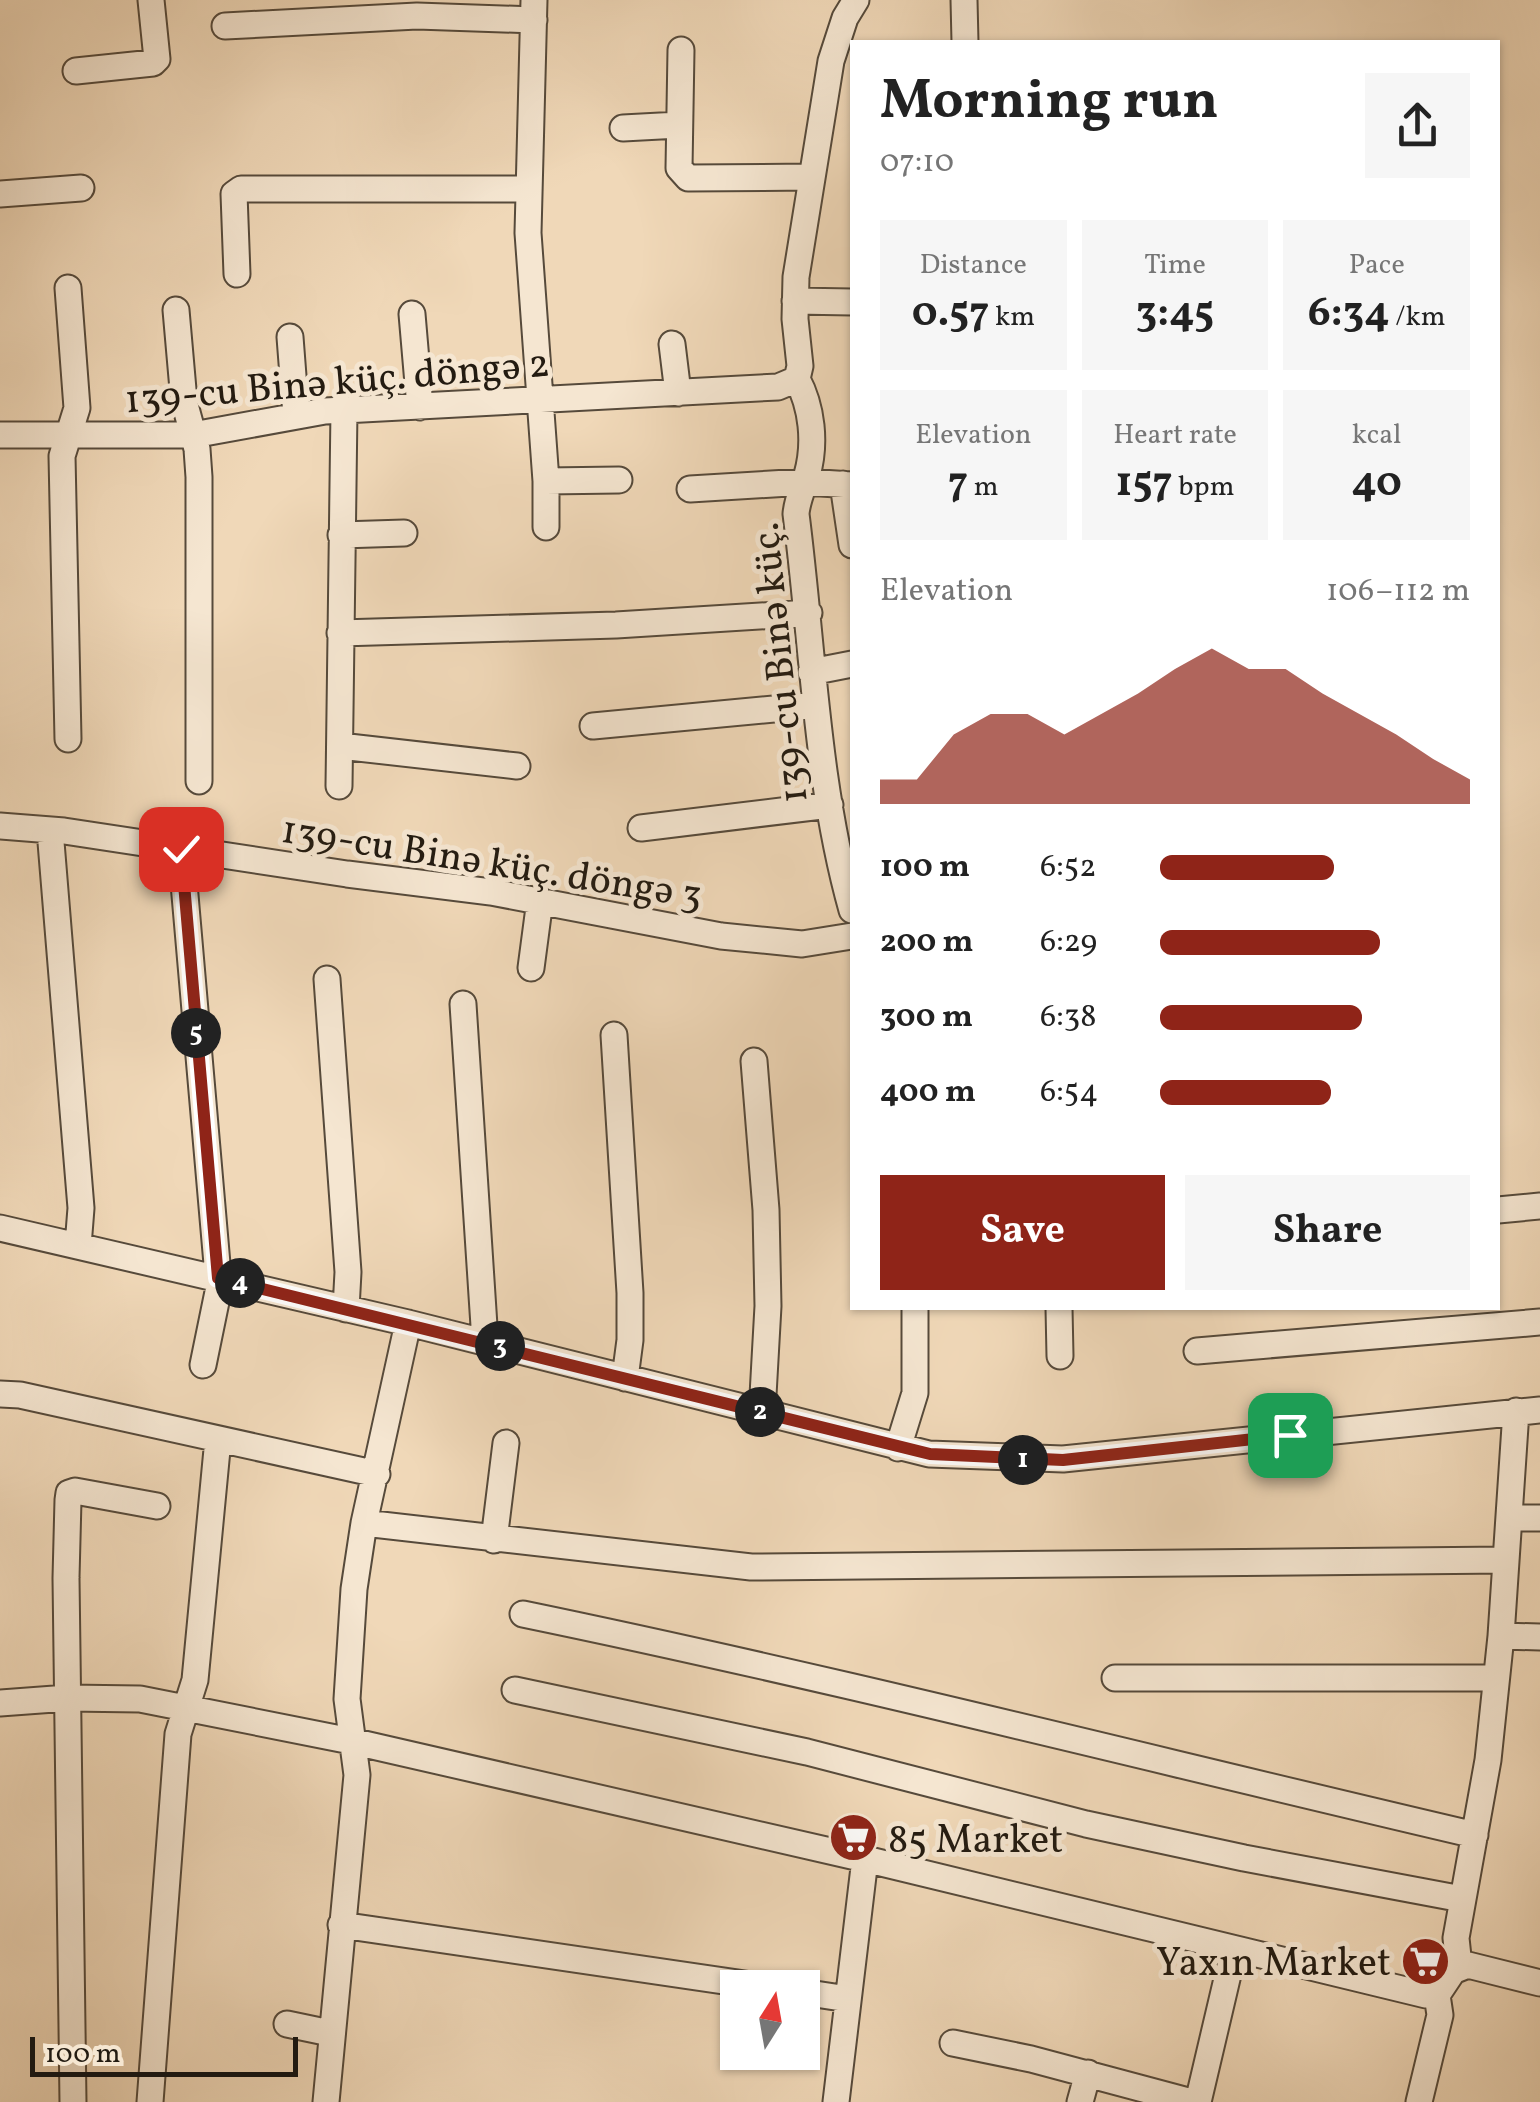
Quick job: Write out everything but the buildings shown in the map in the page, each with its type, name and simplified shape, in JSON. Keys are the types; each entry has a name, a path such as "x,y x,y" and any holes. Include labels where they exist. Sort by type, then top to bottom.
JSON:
{"street":[{"path":"76,71 153,64 157,48 152,0"},
{"name":"139-cu Binə küç.","path":"850,900 830,805 811,672 796,514 810,465 810,404 797,379 800,366 795,301 831,61 845,18 856,0"},
{"path":"964,0 964,40"},
{"path":"225,26 534,10 528,188 546,526"},
{"path":"680,50 679,168 688,178 812,177"},
{"path":"623,128 680,126"},
{"path":"0,194 81,188"},
{"path":"237,274 234,194 241,189 528,188"},
{"path":"68,288 77,408 62,456 68,738"},
{"path":"795,301 850,302"},
{"path":"176,310 184,401 199,477 200,781"},
{"path":"412,314 420,406"},
{"path":"290,336 296,415"},
{"path":"672,344 678,392"},
{"name":"139-cu Binə küç. döngə 2","path":"0,435 193,434 344,410 778,386 797,379"},
{"path":"339,786 344,410"},
{"path":"546,482 619,480"},
{"path":"690,489 805,482 848,484 850,514"},
{"path":"342,535 404,534"},
{"path":"340,633 808,614"},
{"path":"811,672 850,664"},
{"path":"593,726 816,706"},
{"path":"340,746 516,766"},
{"path":"641,828 830,805"},
{"name":"139-cu Binə küç. döngə 3","path":"0,826 540,900 693,931 812,944 850,936"},
{"path":"50,830 81,1208 78,1246"},
{"path":"181,849 218,1278 204,1366"},
{"path":"530,968 540,900"},
{"path":"327,979 348,1272 346,1308"},
{"path":"463,1004 483,1315 481,1342"},
{"path":"614,1034 630,1294 625,1378"},
{"path":"754,1060 766,1210 768,1306 762,1413"},
{"path":"1500,1210 1540,1206"},
{"path":"0,1228 408,1323 898,1448 959,1458 1063,1460 1528,1410 1509,1518 1488,1760 1456,1938 1459,1966 1437,1995 1440,2016 1418,2102"},
{"path":"898,1448 914,1393 915,1310"},
{"path":"1059,1310 1060,1356"},
{"path":"1197,1350 1540,1322"},
{"path":"326,2102 356,1775 348,1710 350,1628 364,1524 408,1323"},
{"path":"0,1394 377,1474"},
{"path":"150,2102 178,1734 195,1680 218,1439"},
{"path":"494,1540 506,1444"},
{"path":"73,2102 66,1578 70,1493 157,1506"},
{"path":"1509,1518 1540,1518"},
{"path":"364,1524 751,1568 1506,1560"},
{"path":"524,1614 881,1691 1060,1738 1475,1836"},
{"path":"1501,1636 1540,1637"},
{"path":"1114,1678 1496,1678"},
{"path":"515,1690 807,1752 1103,1828 1462,1899"},
{"path":"0,1703 68,1698 140,1699 351,1741 865,1859 1409,1992 1437,1995"},
{"path":"836,2102 865,1859"},
{"path":"340,1925 720,1980"},
{"path":"953,2043 1195,2102 1234,1949"},
{"path":"1459,1966 1480,1967 1540,1983"},
{"path":"820,1994 848,1998"},
{"path":"287,2024 330,2033"},
{"path":"1080,2102 1088,2073"}],"place":[{"name":"85 Market","path":"853,1838"},
{"name":"Yaxın Market","path":"1426,1961"}],"route":[{"path":"181,849 218,1278 930,1454 1063,1460 1290,1435"}]}
